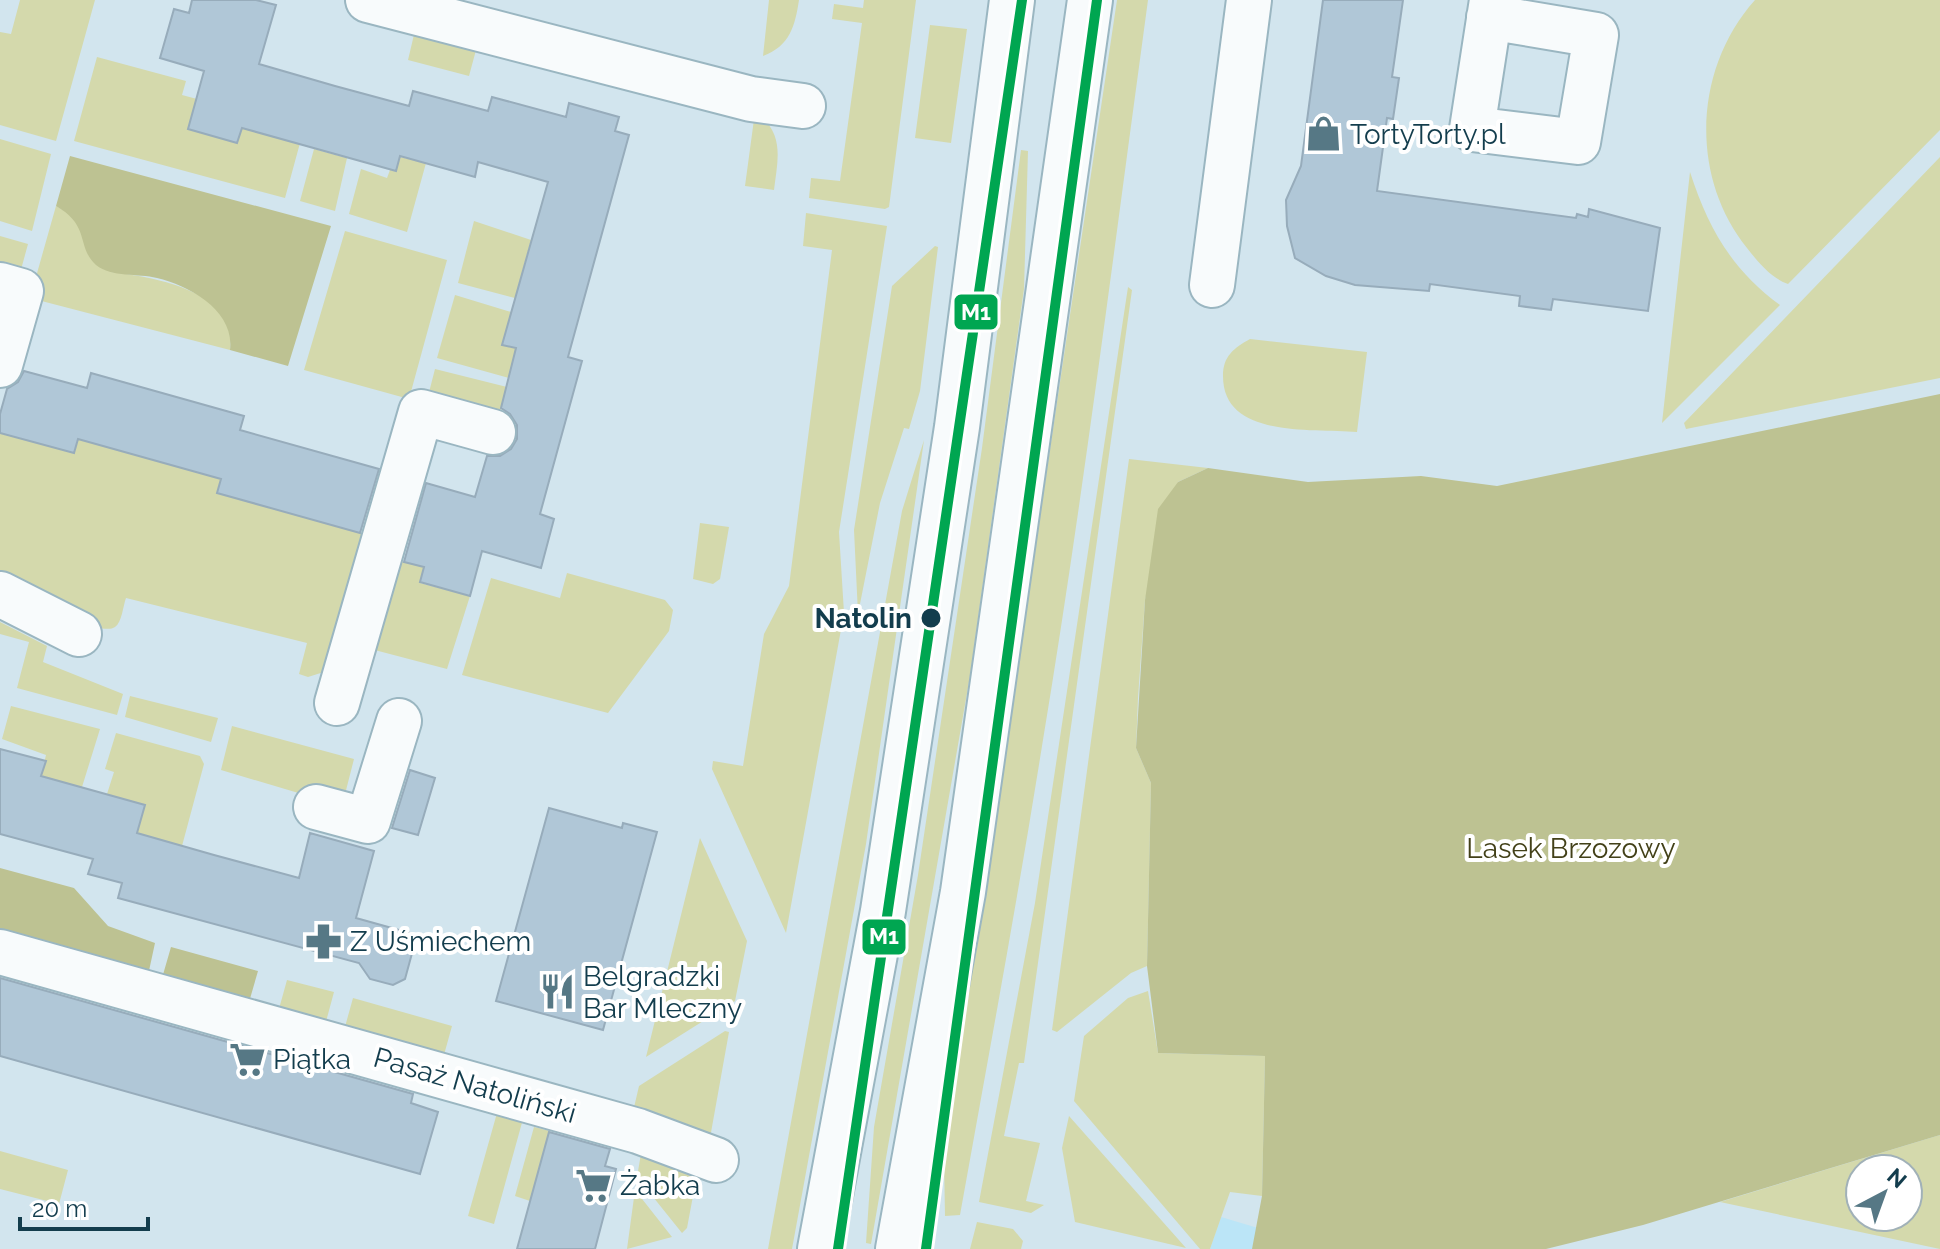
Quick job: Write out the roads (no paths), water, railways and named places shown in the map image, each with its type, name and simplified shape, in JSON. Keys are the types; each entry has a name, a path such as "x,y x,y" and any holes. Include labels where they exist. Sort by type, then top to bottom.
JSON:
{"street":[{"path":"368,0 751,99 803,106"},
{"path":"820,1249 893,851 957,427 1012,0"},
{"path":"898,1249 963,892 1090,0"},
{"path":"1212,285 1249,0"},
{"path":"0,285 21,291 0,365"},
{"path":"337,703 421,412 493,432"},
{"path":"0,594 79,634"},
{"path":"316,807 368,821 399,721"},
{"name":"Pasaż Natoliński","path":"0,952 638,1131 716,1160"}],"place":[{"name":"TortyTorty.pl","path":"1324,134"},
{"name":"Natolin","path":"931,618"},
{"name":"Z Uśmiechem","path":"324,941"},
{"name":"Belgradzki Bar Mleczny","path":"557,992"},
{"name":"Piątka","path":"247,1059"},
{"name":"Żabka","path":"594,1185"}],"park label":[{"name":"Lasek Brzozowy","path":"1571,848"}]}
